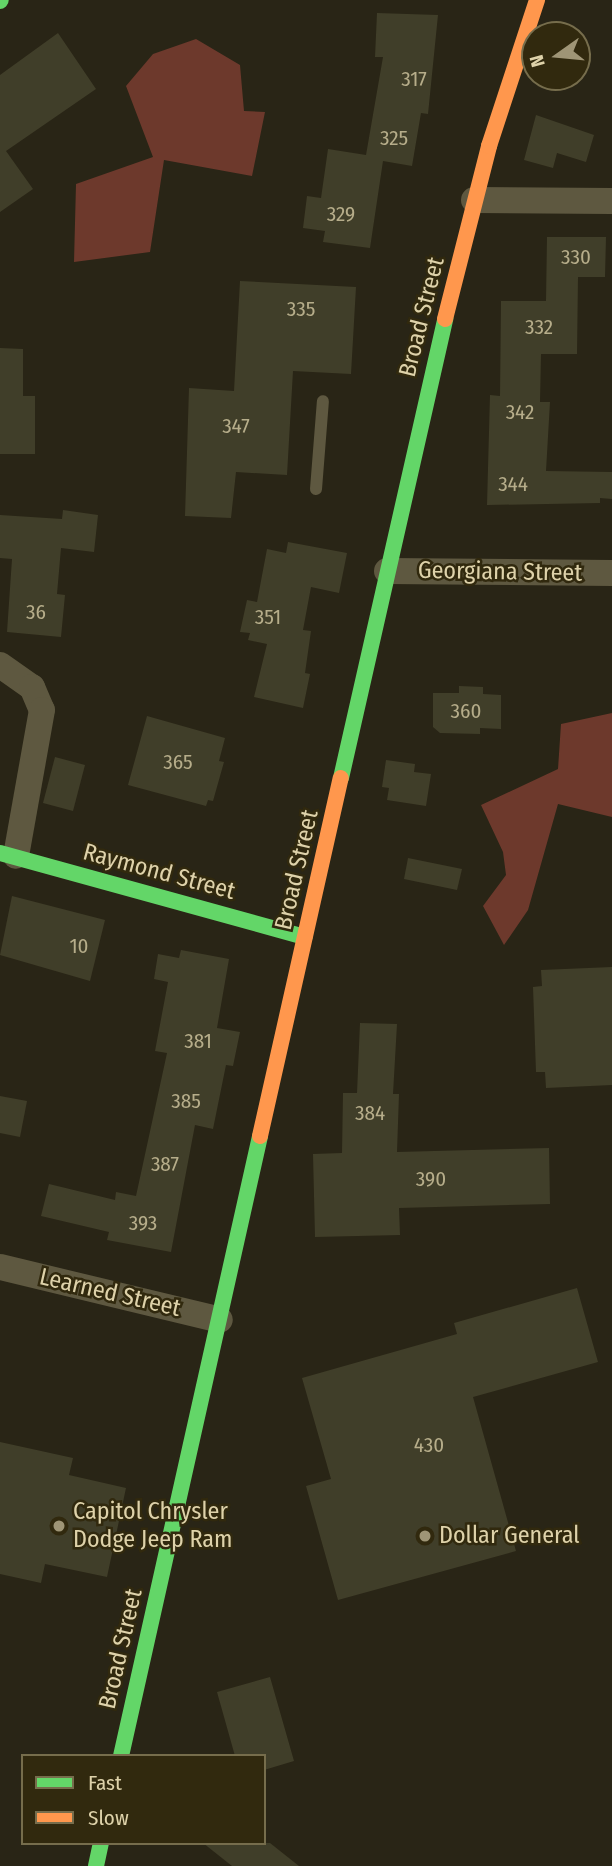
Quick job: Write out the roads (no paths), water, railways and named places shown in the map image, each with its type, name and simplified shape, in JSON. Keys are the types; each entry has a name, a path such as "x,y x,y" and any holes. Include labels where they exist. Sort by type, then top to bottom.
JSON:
{"main road":[{"name":"Broad Street","path":"121,1754 387,571 474,200 537,0"},
{"name":"Raymond Street","path":"8,855 305,937"},
{"path":"96,1866 101,1845"}],"street":[{"path":"474,200 612,201"},
{"name":"Georgiana Street","path":"387,571 612,573"},
{"path":"0,665 32,687 42,710 8,855"},
{"name":"Learned Street","path":"0,1267 220,1320"}],"lane":[{"path":"316,489 323,401"}],"place":[{"name":"Capitol Chrysler Dodge Jeep Ram","path":"59,1526"},
{"name":"Dollar General","path":"425,1536"}]}
